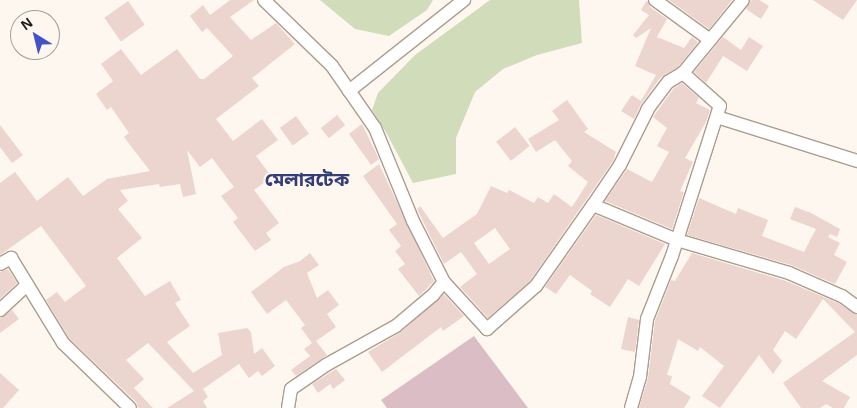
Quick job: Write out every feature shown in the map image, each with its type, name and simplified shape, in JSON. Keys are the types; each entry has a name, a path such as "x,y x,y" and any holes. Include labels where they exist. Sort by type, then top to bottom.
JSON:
{"street":[{"path":"264,0 332,66 349,91 374,128 413,221 444,282 487,329 536,286 594,206 620,165 648,109 668,82 683,73 743,0"},
{"path":"349,91 464,0"},
{"path":"655,0 710,40"},
{"path":"631,408 640,377 647,319 677,240 720,106 683,73"},
{"path":"717,117 857,160"},
{"path":"594,206 677,240 789,272 842,296 857,307"},
{"path":"0,264 11,258 63,343 130,408"},
{"path":"288,408 291,389 326,365 396,326 433,295 444,282"},
{"path":"0,310 27,285"}],"shaded area":[{"path":"320,0 433,0 427,10 389,36 355,29"},
{"path":"490,0 579,0 582,43 537,55 503,69 475,92 456,138 456,174 413,183 372,110 378,93 415,55"},
{"path":"474,336 528,408 387,408 381,400"}],"building":[{"path":"230,0 254,0 230,17 251,40 276,23 295,44 252,78 259,86 216,119 233,141 262,119 278,140 256,156 272,177 254,190 279,223 266,233 271,240 255,251 233,222 238,218 221,196 234,187 212,158 200,167 187,150 196,194 183,197 180,184 160,187 159,184 120,190 128,201 118,209 142,238 117,258 145,296 170,281 181,300 175,303 190,326 167,342 193,373 222,355 218,333 247,328 251,332 254,354 262,348 275,366 262,376 258,371 249,378 239,364 203,389 208,397 203,401 207,408 167,408 194,391 148,343 126,360 144,379 134,388 153,408 138,408 136,402 69,338 46,300 57,292 65,302 86,286 41,226 0,255 0,183 15,172 37,201 68,177 83,196 107,179 150,171 124,137 129,133 111,107 107,110 96,94 113,81 101,64 121,49 141,75 177,49 200,79 204,79 233,56 207,28 202,32 190,16 203,5 210,15"},
{"path":"647,0 650,7 667,19 657,37 684,48 692,37 698,42 678,67 661,77 641,104 634,119 621,111 632,95 641,101 656,75 635,66 651,28 636,38 633,35 649,15 641,10"},
{"path":"669,0 732,0 709,29"},
{"path":"751,0 759,0 769,6 761,19 746,9"},
{"path":"813,0 857,0 843,20"},
{"path":"128,1 145,25 121,41 104,18"},
{"path":"723,37 741,50 749,37 763,46 747,71 723,56 706,83 694,72"},
{"path":"682,83 699,98 696,103 710,110 706,122 685,158 693,162 680,191 684,192 672,229 605,201 627,169 652,182 669,152 657,146 667,128 653,117 674,88"},
{"path":"567,100 588,129 584,132 616,152 613,161 530,281 488,318 460,287 477,274 461,252 444,264 417,209 420,206 443,238 477,214 491,186 507,193 509,190 534,203 538,197 548,203 554,194 572,207 588,182 568,166 572,161 555,140 536,152 528,139 559,120 552,111","holes":["495,228 510,249 489,264 474,243"]},
{"path":"337,115 345,125 329,138 321,128"},
{"path":"296,116 309,134 293,146 280,128"},
{"path":"362,124 379,159 371,165 349,134"},
{"path":"0,125 23,155 12,163 0,147"},
{"path":"515,127 530,146 511,161 496,142"},
{"path":"379,164 434,281 419,296 398,269 405,264 395,251 401,246 389,230 397,224 363,176"},
{"path":"699,198 736,214 738,208 768,220 762,236 804,252 816,229 790,219 795,207 811,213 840,229 837,237 830,234 828,237 840,243 834,255 847,262 835,284 791,265 687,235"},
{"path":"596,215 665,244 639,286 628,279 610,307 590,294 592,291 570,275 556,294 545,287"},
{"path":"310,253 319,265 307,273 317,298 328,290 339,305 327,314 336,327 316,341 327,355 296,376 291,370 310,356 304,349 312,343 301,328 305,325 286,300 267,314 251,292 284,267 300,261"},
{"path":"692,253 786,281 838,303 857,315 857,355 822,381 850,397 844,408 833,408 826,404 820,408 801,408 783,383 855,332 823,299 796,339 785,331 773,350 782,361 773,374 759,355 720,408 702,396 724,366 700,347 698,351 678,339 667,375 672,376 670,384 691,397 684,408 639,408 648,378 655,321 671,280 675,281"},
{"path":"8,269 17,283 0,299 0,272"},
{"path":"444,294 464,316 443,331 441,327 382,372 368,352 401,332"},
{"path":"12,310 19,319 0,333 0,318"},
{"path":"628,317 639,320 635,352 621,349"},
{"path":"336,369 345,380 333,389 330,384 318,393 312,384"},
{"path":"0,373 19,390 3,408 0,408"}],"district":[{"name":"মেলারটেক","path":"307,180"}]}
